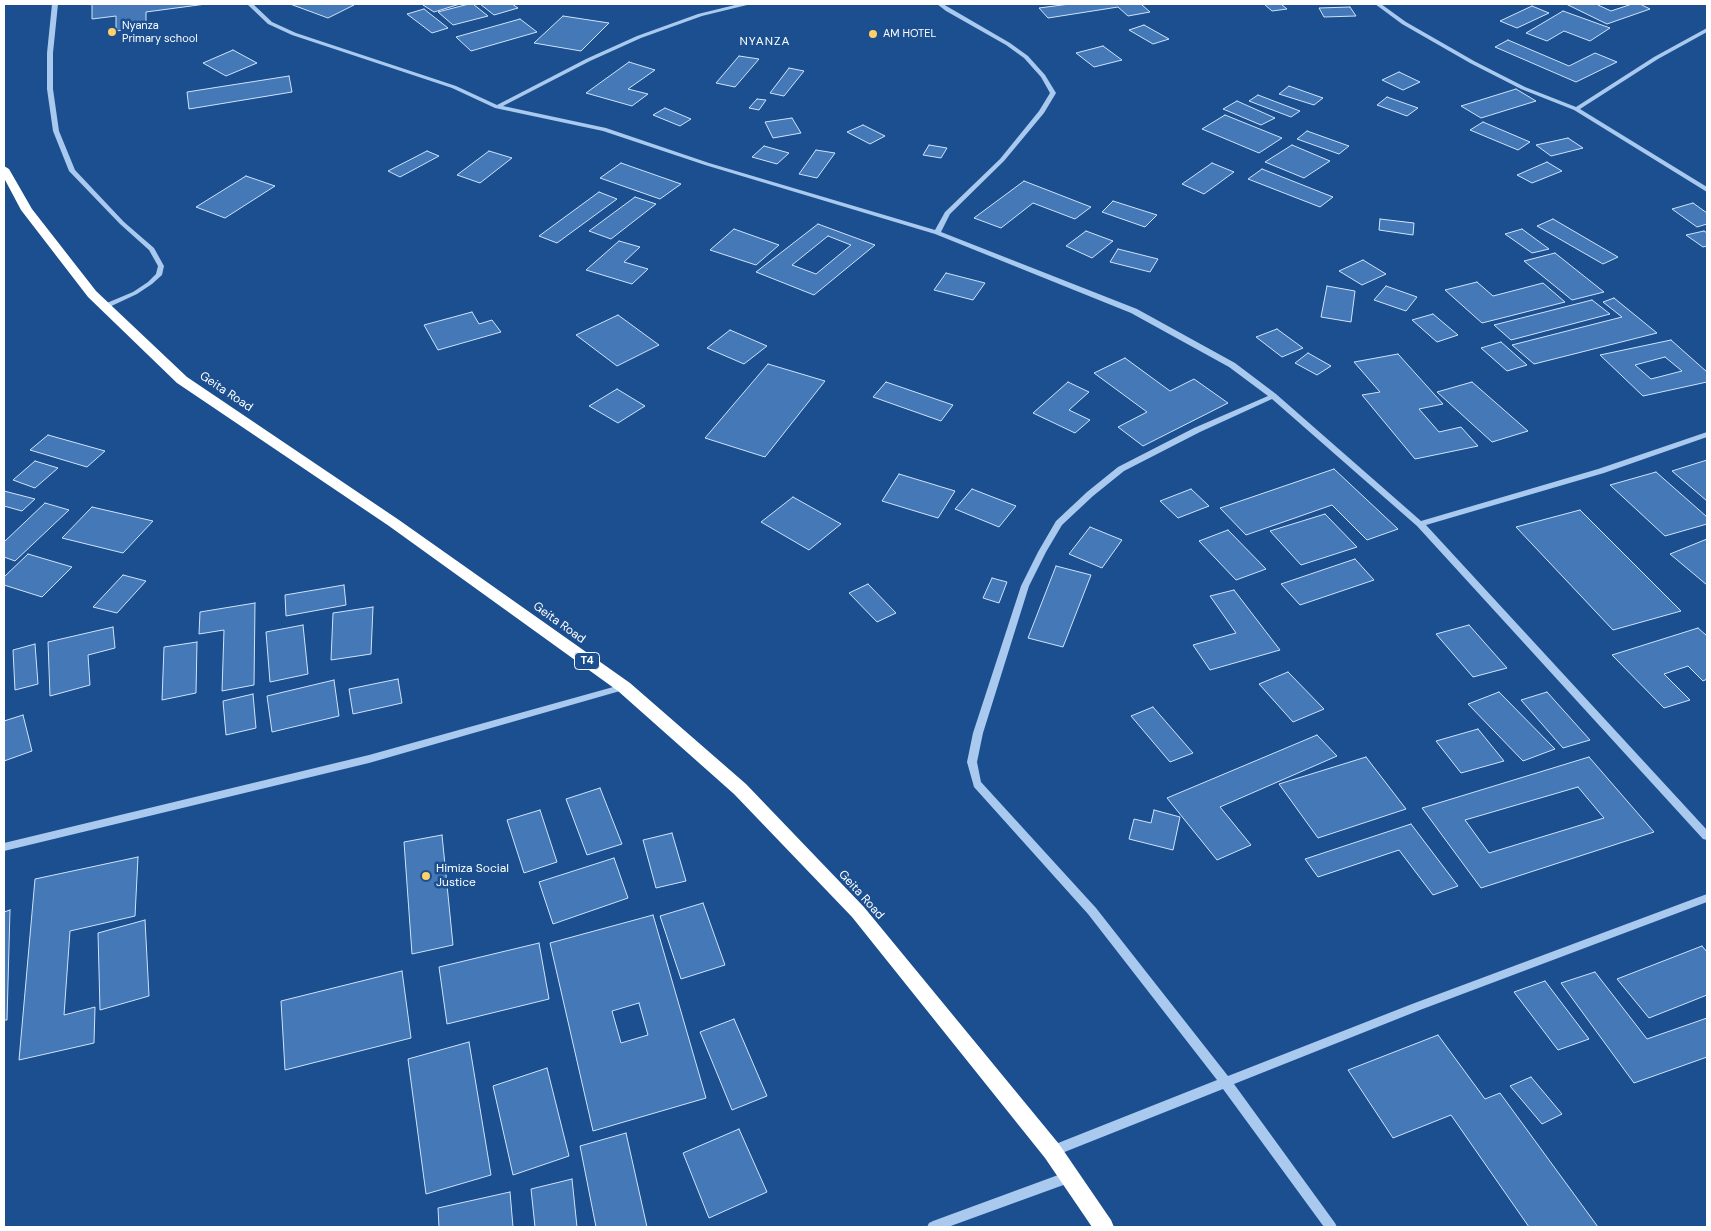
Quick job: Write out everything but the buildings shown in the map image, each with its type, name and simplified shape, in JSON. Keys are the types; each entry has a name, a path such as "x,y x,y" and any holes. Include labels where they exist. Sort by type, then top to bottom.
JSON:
{"highway":[{"name":"Geita Road","path":"4,169 27,210 92,294 182,380 394,523 624,688 740,790 858,912 1052,1151 1104,1227"}],"street":[{"path":"55,4 50,53 50,89 56,131 72,171 103,204 152,249 161,266 159,275 150,283 135,293 106,307"},
{"path":"250,4 270,23 294,34 454,87 497,107 604,130 707,164 937,233 1134,311 1232,365 1273,396 1420,524 1707,836"},
{"path":"497,107 588,60 639,37 700,15 745,4"},
{"path":"937,233 947,212 1002,160 1042,112 1052,92 1043,76 1026,57 1008,44 940,4"},
{"path":"1378,4 1404,23 1472,62 1524,88 1576,109 1707,190"},
{"path":"1576,109 1656,58 1707,30"},
{"path":"1273,396 1197,430 1121,469 1090,494 1059,523 1025,586 978,733 972,762 977,784 1092,910 1226,1083 1331,1227"},
{"path":"1420,524 1600,471 1707,434"},
{"path":"4,847 369,759 624,688"},
{"path":"1052,1151 1416,1007 1707,898"},
{"path":"933,1227 1069,1177"}],"place":[{"name":"Nyanza Primary school","path":"112,32"},
{"name":"AM HOTEL","path":"873,34"},
{"name":"Himiza Social Justice","path":"426,876"}],"district":[{"name":"NYANZA","path":"765,42"}]}
